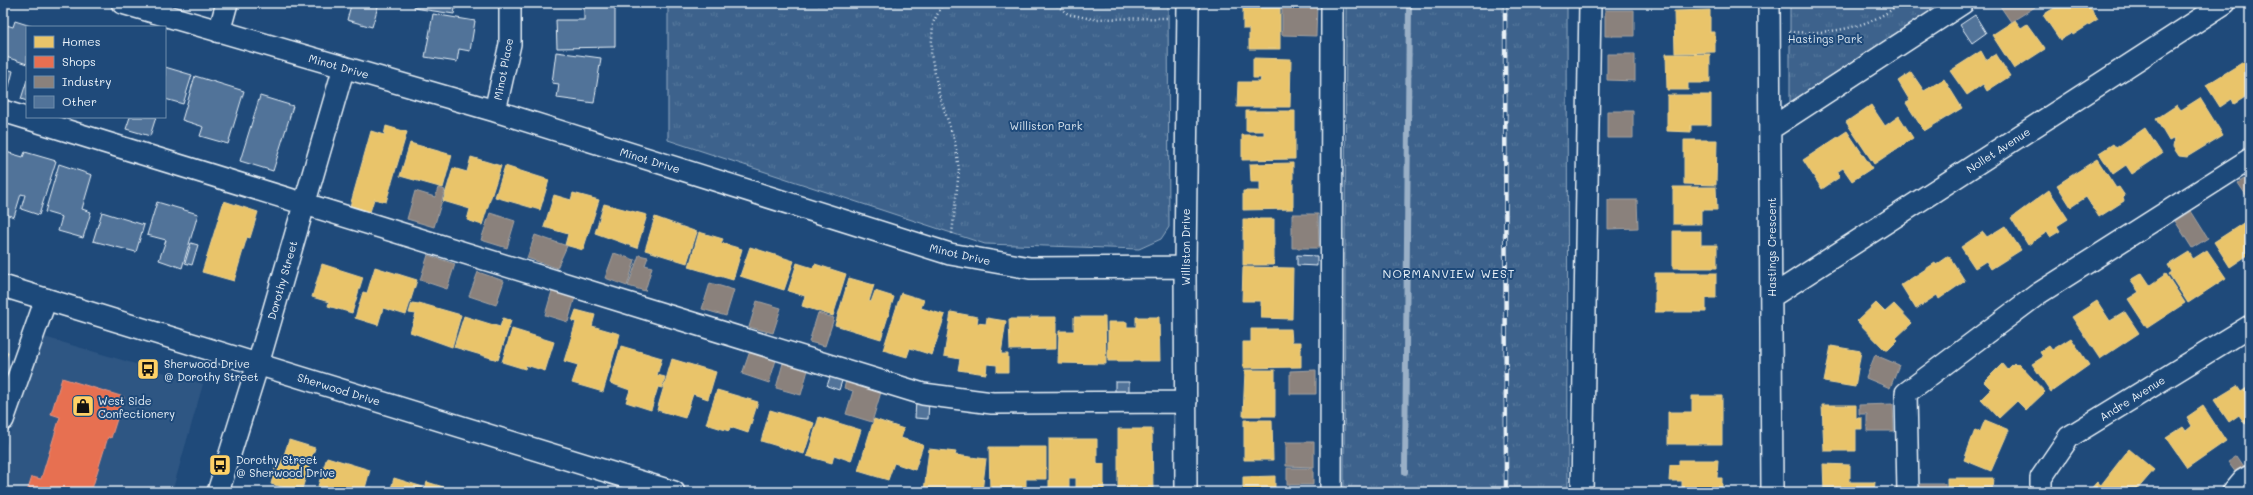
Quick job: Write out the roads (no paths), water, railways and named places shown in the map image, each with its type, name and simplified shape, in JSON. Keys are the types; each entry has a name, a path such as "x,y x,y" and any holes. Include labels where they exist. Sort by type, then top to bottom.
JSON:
{"street":[{"name":"Minot Drive","path":"122,3 494,111 950,254 1030,268 1185,267"},
{"path":"219,32 227,3"},
{"name":"Minot Place","path":"494,111 510,44 510,3"},
{"path":"1332,3 1332,492"},
{"path":"1582,492 1590,3"},
{"name":"Hastings Crescent","path":"1768,3 1772,492"},
{"path":"1770,129 1963,3"},
{"name":"Nollet Avenue","path":"1771,297 2225,3"},
{"name":"Williston Drive","path":"1186,492 1185,267 1188,10"},
{"name":"Dorothy Street","path":"218,492 258,364 344,67"},
{"path":"3,112 304,203 923,394 992,403 1186,402"},
{"path":"1908,492 1906,393 2038,294 2250,159"},
{"name":"Sherwood Drive","path":"3,286 674,492"},
{"path":"3,420 46,299"},
{"name":"Andre Avenue","path":"2041,492 2041,478 2069,437 2250,326"},
{"path":"2233,492 2243,480 2250,476"}],"waterway":[{"path":"1405,472 1409,3"}],"railway":[{"path":"1505,3 1506,492"}],"place":[{"name":"Sherwood Drive @ Dorothy Street","path":"148,369"},
{"name":"West Side Confectionery","path":"83,406"},
{"name":"Dorothy Street @ Sherwood Drive","path":"220,465"}],"district":[{"name":"NORMANVIEW WEST","path":"1449,273"}],"park label":[{"name":"Hastings Park","path":"1825,38"},
{"name":"Williston Park","path":"1046,125"}]}
